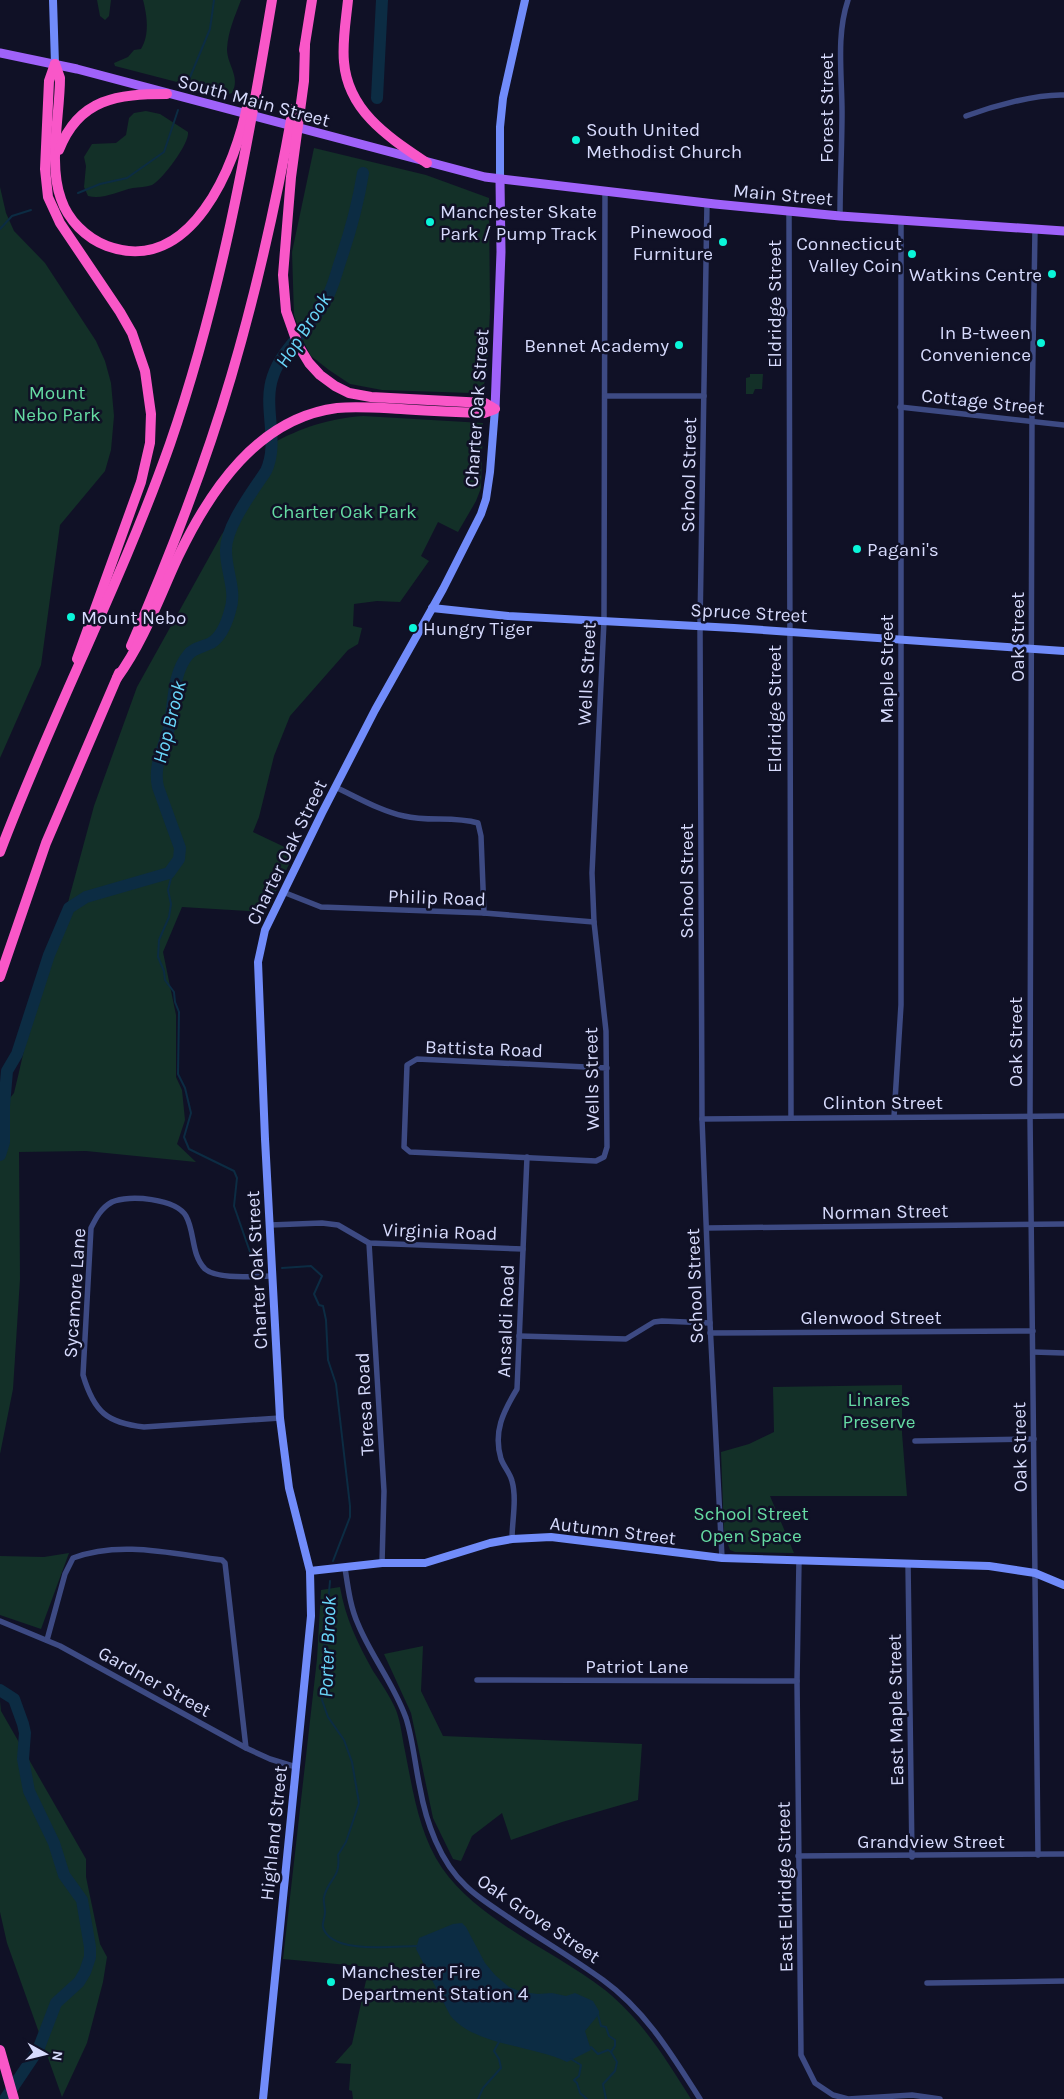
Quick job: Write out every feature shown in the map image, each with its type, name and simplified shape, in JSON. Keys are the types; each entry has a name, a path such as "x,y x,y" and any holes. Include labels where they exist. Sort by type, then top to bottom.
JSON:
{"highway":[{"path":"0,852 147,506 200,350 230,233 272,0"},
{"path":"0,977 39,862 183,520 231,378 266,243 312,0"},
{"path":"348,0 344,60 347,79 353,94 364,113 379,129 428,163"},
{"path":"55,64 60,78 56,163 57,184 63,205 76,224 91,238 107,246 130,250 155,247 173,240 186,230 212,200 224,178 240,134 264,45"},
{"path":"305,45 303,91 291,177 283,268 284,303 291,329 303,355 326,379 356,395 485,404 495,409"},
{"path":"55,64 50,78 45,169 48,197 60,223 132,332 146,371 151,414 150,443 141,482 111,567 83,637 73,680"},
{"path":"56,163 58,151 67,132 81,115 95,106 122,96 167,94"},
{"path":"117,678 139,642 202,510 230,473 261,441 285,425 316,412 345,408 484,413 495,409"},
{"path":"0,2051 14,2099"},
{"path":"8,2077 22,2099"}],"main road":[{"path":"53,0 55,64"},
{"path":"500,180 502,108 525,0"},
{"name":"South Main Street","path":"0,53 55,64 315,134 500,180"},
{"name":"Main Street","path":"500,180 840,216 1064,231"},
{"name":"Charter Oak Street","path":"310,1571 290,1488 280,1418 260,1045 258,962 265,930 335,787 432,608 483,509 490,472 495,409 501,252 500,180"},
{"name":"Spruce Street","path":"432,608 508,616 789,631 1064,650"},
{"name":"Autumn Street","path":"310,1571 382,1563 425,1564 512,1539 551,1537 722,1558 989,1566 1035,1573 1064,1585"},
{"name":"Highland Street","path":"263,2099 310,1638 310,1571"}],"street":[{"name":"Forest Street","path":"840,216 841,44 843,19 848,0"},
{"path":"966,116 984,110 1047,96 1064,95"},
{"name":"Wells Street","path":"604,1157 607,1147 606,1031 594,922 592,873 604,621 605,191"},
{"name":"School Street","path":"707,203 700,626 702,1118 710,1333 722,1558"},
{"name":"Eldridge Street","path":"789,211 791,1117"},
{"name":"Maple Street","path":"894,1117 901,1005 901,221"},
{"name":"Oak Street","path":"1035,230 1032,422 1030,1115 1038,1855"},
{"path":"605,396 704,396"},
{"name":"Cottage Street","path":"900,407 1064,425"},
{"path":"335,787 387,811 405,817 464,819 478,823 482,836 484,913"},
{"name":"Philip Road","path":"283,892 322,907 484,913 594,922"},
{"name":"Battista Road","path":"604,1157 596,1161 410,1152 404,1147 407,1065 417,1060 607,1068"},
{"name":"Clinton Street","path":"702,1118 1064,1116"},
{"name":"Ansaldi Road","path":"512,1539 512,1480 502,1462 499,1448 500,1422 517,1389 527,1157"},
{"name":"Sycamore Lane","path":"272,1276 221,1276 206,1269 196,1255 191,1230 185,1214 170,1202 130,1198 112,1202 98,1213 91,1228 83,1376 88,1392 96,1406 107,1417 124,1425 144,1427 280,1418"},
{"name":"Virginia Road","path":"270,1225 322,1223 338,1225 369,1243 523,1249"},
{"name":"Norman Street","path":"707,1228 1064,1224"},
{"name":"Teresa Road","path":"369,1243 384,1491 382,1563"},
{"path":"519,1336 626,1339 654,1322 710,1323"},
{"name":"Glenwood Street","path":"710,1333 1033,1331"},
{"path":"1033,1352 1064,1353"},
{"path":"915,1440 1034,1439"},
{"path":"47,1640 65,1574 73,1558 98,1552 135,1549 222,1560 225,1563 246,1748"},
{"name":"East Eldridge Street","path":"799,1560 797,1681 798,1856 802,2055 815,2083 822,2089 848,2099 912,2095 940,2099"},
{"name":"East Maple Street","path":"908,1563 912,1857"},
{"name":"Oak Grove Street","path":"345,1568 357,1623 398,1699 406,1719 420,1791 428,1820 437,1843 450,1866 465,1885 483,1900 581,1965 623,1996 654,2029 700,2099"},
{"name":"Gardner Street","path":"0,1621 47,1640 246,1748 270,1759 296,1767"},
{"name":"Patriot Lane","path":"477,1680 797,1681"},
{"name":"Grandview Street","path":"798,1856 912,1857 1064,1854"},
{"path":"927,1983 1064,1981"}],"green space":[{"path":"97,0 111,0 109,16 105,20 100,16"},
{"path":"143,0 241,0 230,30 227,49 235,82 232,93 227,95 115,66 114,63 128,57 134,50 141,49 144,43 147,25"},
{"path":"146,111 160,114 188,132 185,144 174,161 152,185 105,196 88,196 84,187 86,166 84,157 92,144 116,143 126,135 129,118 134,113"},
{"path":"314,148 426,175 489,198 490,311 487,373 482,391 471,393 382,390 350,384 311,356 303,341 294,315 292,252"},
{"name":"Mount Nebo Park","path":"0,187 6,213 14,231 45,263 96,341 105,361 111,383 114,416 111,450 105,471 60,525 41,665 0,758"},
{"path":"750,374 763,374 762,389 755,389 753,394 746,394 746,378 750,377"},
{"name":"Charter Oak Park","path":"363,416 483,423 481,488 476,501 458,532 438,522 421,556 429,561 400,602 377,601 354,604 353,626 362,628 358,644 348,650 290,716 274,756 259,817 253,832 295,852 266,912 182,907 163,952 176,1015 176,1077 182,1090 185,1120 177,1144 196,1162 86,1151 19,1152 20,1279 13,1389 0,1454 0,1140 10,1098 14,1093 32,1015 67,906 94,806 137,687 222,534 242,509 263,474 271,444 316,425 338,419"},
{"path":"902,1385 902,1433 907,1496 770,1496 794,1553 735,1552 730,1550 724,1534 721,1452 749,1444 774,1432 773,1387"},
{"path":"69,1553 41,1629 0,1615 0,1556 44,1557"},
{"path":"340,1587 345,1609 357,1640 396,1710 422,1827 442,1868 476,1904 518,1934 585,1975 631,2014 672,2069 691,2099 353,2099 352,2091 349,2090 351,2064 335,2063 352,2044 369,1967 283,1959 317,1659 321,1590"},
{"path":"423,1646 421,1691 443,1736 642,1744 638,1800 562,1822 511,1840 502,1813 472,1836 461,1861 453,1859 433,1818 411,1713 384,1654"},
{"path":"0,1701 1,1711 86,1859 86,1877 100,1944 107,1957 103,1982 87,2043 62,2097 7,1943 0,1912"}],"water":[{"path":"462,1923 485,1963 509,1987 522,1992 538,1994 552,1993 566,1996 575,1993 593,2001 599,2014 585,2031 591,2050 567,2062 488,2039 460,2025 450,2015 416,1949 419,1938 453,1924"}],"waterway":[{"path":"188,82 210,29 214,0"},
{"name":"Hop Brook","path":"377,98 382,0"},
{"path":"78,193 100,184 127,178 164,152 178,110"},
{"name":"Hop Brook","path":"0,1155 4,1142 4,1106 7,1071 17,1054 49,955 69,908 86,897 169,873 179,859 180,848 158,787 157,779 158,764 169,728 176,681 188,655 195,649 215,640 221,633 227,620 232,604 232,589 226,559 227,541 235,520 266,471 270,460 269,400 273,376 282,357 317,314 329,295 350,229 363,173"},
{"path":"0,229 12,216 31,210"},
{"name":"Porter Brook","path":"173,870 168,890 171,904 169,917 159,940 158,957 164,971 165,980 174,992 179,1012 178,1074 185,1088 191,1113 184,1137 189,1149 234,1171 237,1178 234,1206 250,1252 260,1258"},
{"name":"Porter Brook","path":"282,1268 311,1266 322,1276 314,1294 319,1305 323,1306 326,1320 328,1360 336,1384 350,1506 350,1517 333,1561"},
{"name":"Porter Brook","path":"330,1581 324,1649 325,1678 322,1700 328,1717 344,1740 352,1762 359,1803 346,1842 338,1855 338,1869 326,1890 323,1927 328,1936 338,1942 350,1945 365,1947 417,1946"},
{"path":"0,1690 14,1699 23,1724 25,1733 23,1759 29,1791 54,1843 64,1875 82,1900 90,1947 90,1957 85,1972 79,1982 56,2003 38,2050 5,2099"},
{"path":"598,2015 601,2026 606,2027 609,2036 615,2040 615,2046 611,2052"},
{"path":"478,2099 483,2088 501,2068 499,2059 494,2051 500,2040"},
{"path":"591,2047 598,2054 608,2050 617,2062 615,2071 603,2084 606,2099"},
{"path":"571,2059 581,2065 579,2076 574,2080 580,2093 587,2099"}],"place":[{"name":"South United Methodist Church","path":"576,140"},
{"name":"Manchester Skate Park / Pump Track","path":"430,222"},
{"name":"Pinewood Furniture","path":"723,242"},
{"name":"Connecticut Valley Coin","path":"912,254"},
{"name":"Watkins Centre","path":"1052,274"},
{"name":"In B-tween Convenience","path":"1041,343"},
{"name":"Bennet Academy","path":"679,345"},
{"name":"Pagani's","path":"857,549"},
{"name":"Mount Nebo","path":"71,617"},
{"name":"Hungry Tiger","path":"413,628"},
{"name":"Manchester Fire Department Station 4","path":"331,1982"}],"park label":[{"name":"Linares Preserve","path":"879,1410"},
{"name":"School Street Open Space","path":"751,1524"}]}
